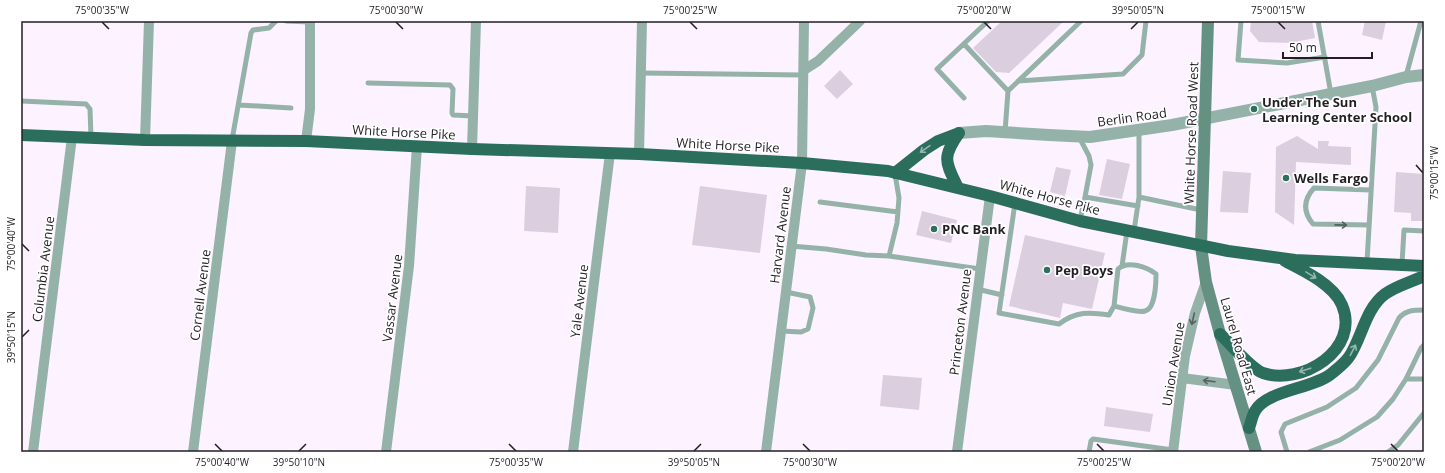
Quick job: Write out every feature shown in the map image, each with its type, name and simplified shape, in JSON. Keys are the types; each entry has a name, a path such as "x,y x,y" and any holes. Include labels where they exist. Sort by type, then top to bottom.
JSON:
{"highway":[{"path":"895,173 938,141 959,133"},
{"path":"958,188 946,161 948,150 959,133"},
{"name":"White Horse Pike","path":"21,135 146,140 306,141 472,149 639,154 802,163 895,173 990,196 1080,221 1228,252 1295,260 1424,266"},
{"path":"1220,334 1254,367 1262,372 1275,376 1289,375 1318,365 1332,355 1340,344 1345,333 1346,320 1342,304 1334,294 1313,275 1276,257"},
{"path":"1249,428 1255,411 1261,403 1318,381 1329,376 1336,370 1348,358 1369,315 1381,298 1385,294 1424,276"}],"main road":[{"name":"White Horse Road West","path":"1201,246 1208,21"},
{"name":"Laurel Road East","path":"1201,246 1206,282 1220,334 1256,452"}],"street":[{"path":"146,140 148,21"},
{"path":"472,149 476,21"},
{"path":"639,154 642,21"},
{"name":"Harvard Avenue","path":"766,452 802,163 804,21"},
{"path":"804,73 860,21"},
{"path":"306,141 310,109 310,22"},
{"name":"Berlin Road","path":"959,133 986,131 1090,137 1205,119 1372,86 1406,77 1424,75"},
{"name":"Columbia Avenue","path":"33,452 72,137"},
{"name":"Cornell Avenue","path":"193,452 232,141"},
{"name":"Vassar Avenue","path":"386,452 410,266 417,146"},
{"name":"Yale Avenue","path":"573,452 610,153"},
{"name":"Princeton Avenue","path":"956,452 990,196"},
{"name":"Union Avenue","path":"1173,451 1185,356 1194,313 1206,282"},
{"path":"1182,378 1236,385"}],"lane":[{"path":"232,141 251,33 253,30 269,28 276,21"},
{"path":"286,21 310,22"},
{"path":"964,98 937,69 988,21"},
{"path":"1005,132 1008,92 1081,21"},
{"path":"1018,81 1123,74 1142,55 1146,21"},
{"path":"1241,21 1238,60 1287,63 1325,57"},
{"path":"1318,21 1332,94"},
{"path":"1406,77 1421,21"},
{"path":"964,44 1008,92"},
{"path":"641,73 804,73"},
{"path":"368,83 450,85 453,89 453,115 472,116"},
{"path":"1367,264 1376,107 1372,86"},
{"path":"21,100 86,104 90,109 91,137"},
{"path":"239,105 292,108"},
{"path":"1015,203 999,313 1059,324 1070,317 1081,314 1093,312 1109,315 1114,306 1118,269 1122,266 1138,206 1139,130"},
{"path":"1079,136 1089,156 1091,165 1080,221"},
{"path":"889,256 897,223 898,212 899,198 895,173"},
{"path":"1369,225 1313,224 1306,213 1305,206 1306,199 1314,188 1371,190"},
{"path":"1085,197 1138,206"},
{"path":"1139,197 1202,210"},
{"path":"820,202 898,212"},
{"path":"1402,265 1404,230 1424,231"},
{"path":"791,246 826,248 866,255 889,256 980,269"},
{"path":"1114,306 1144,312 1152,305 1156,274 1151,270 1144,268 1128,265 1122,266"},
{"path":"977,290 1002,295"},
{"path":"781,331 801,332 808,329 813,308 810,297 786,292"},
{"path":"1287,452 1281,432 1285,424 1327,407 1356,388 1378,360 1399,318 1409,311 1424,310"},
{"path":"1309,452 1340,440 1377,417 1393,399 1406,379 1421,348 1424,345"},
{"path":"1406,379 1424,379"},
{"path":"1388,452 1398,445 1424,413"},
{"path":"1089,452 1091,441 1093,439 1173,451"}],"building":[{"path":"1002,21 1064,21 1009,73 996,72 973,48"},
{"path":"1251,21 1312,21 1315,38 1290,43 1259,42 1250,31"},
{"path":"1365,21 1386,21 1382,40 1362,35"},
{"path":"840,70 853,84 837,99 824,86"},
{"name":"Wells Fargo","path":"1297,136 1318,149 1318,141 1329,141 1328,146 1351,147 1351,165 1296,162 1294,225 1275,212 1276,147"},
{"path":"1107,159 1130,164 1122,199 1099,195"},
{"path":"1056,167 1071,170 1065,196 1050,192"},
{"path":"1223,171 1251,173 1248,213 1220,212"},
{"path":"1396,172 1424,174 1424,221 1411,221 1411,213 1394,212"},
{"path":"526,186 560,188 558,233 524,231"},
{"path":"700,186 767,195 760,253 692,245"},
{"path":"922,211 957,220 951,243 916,235"},
{"path":"1025,235 1105,253 1092,309 1063,303 1060,318 1009,306"},
{"path":"883,375 922,378 919,410 880,406"},
{"path":"1106,407 1153,414 1150,432 1104,426"}],"place":[{"name":"Under The Sun Learning Center School","path":"1254,109"},
{"name":"Wells Fargo","path":"1286,178"},
{"name":"PNC Bank","path":"934,229"},
{"name":"Pep Boys","path":"1047,270"}]}
